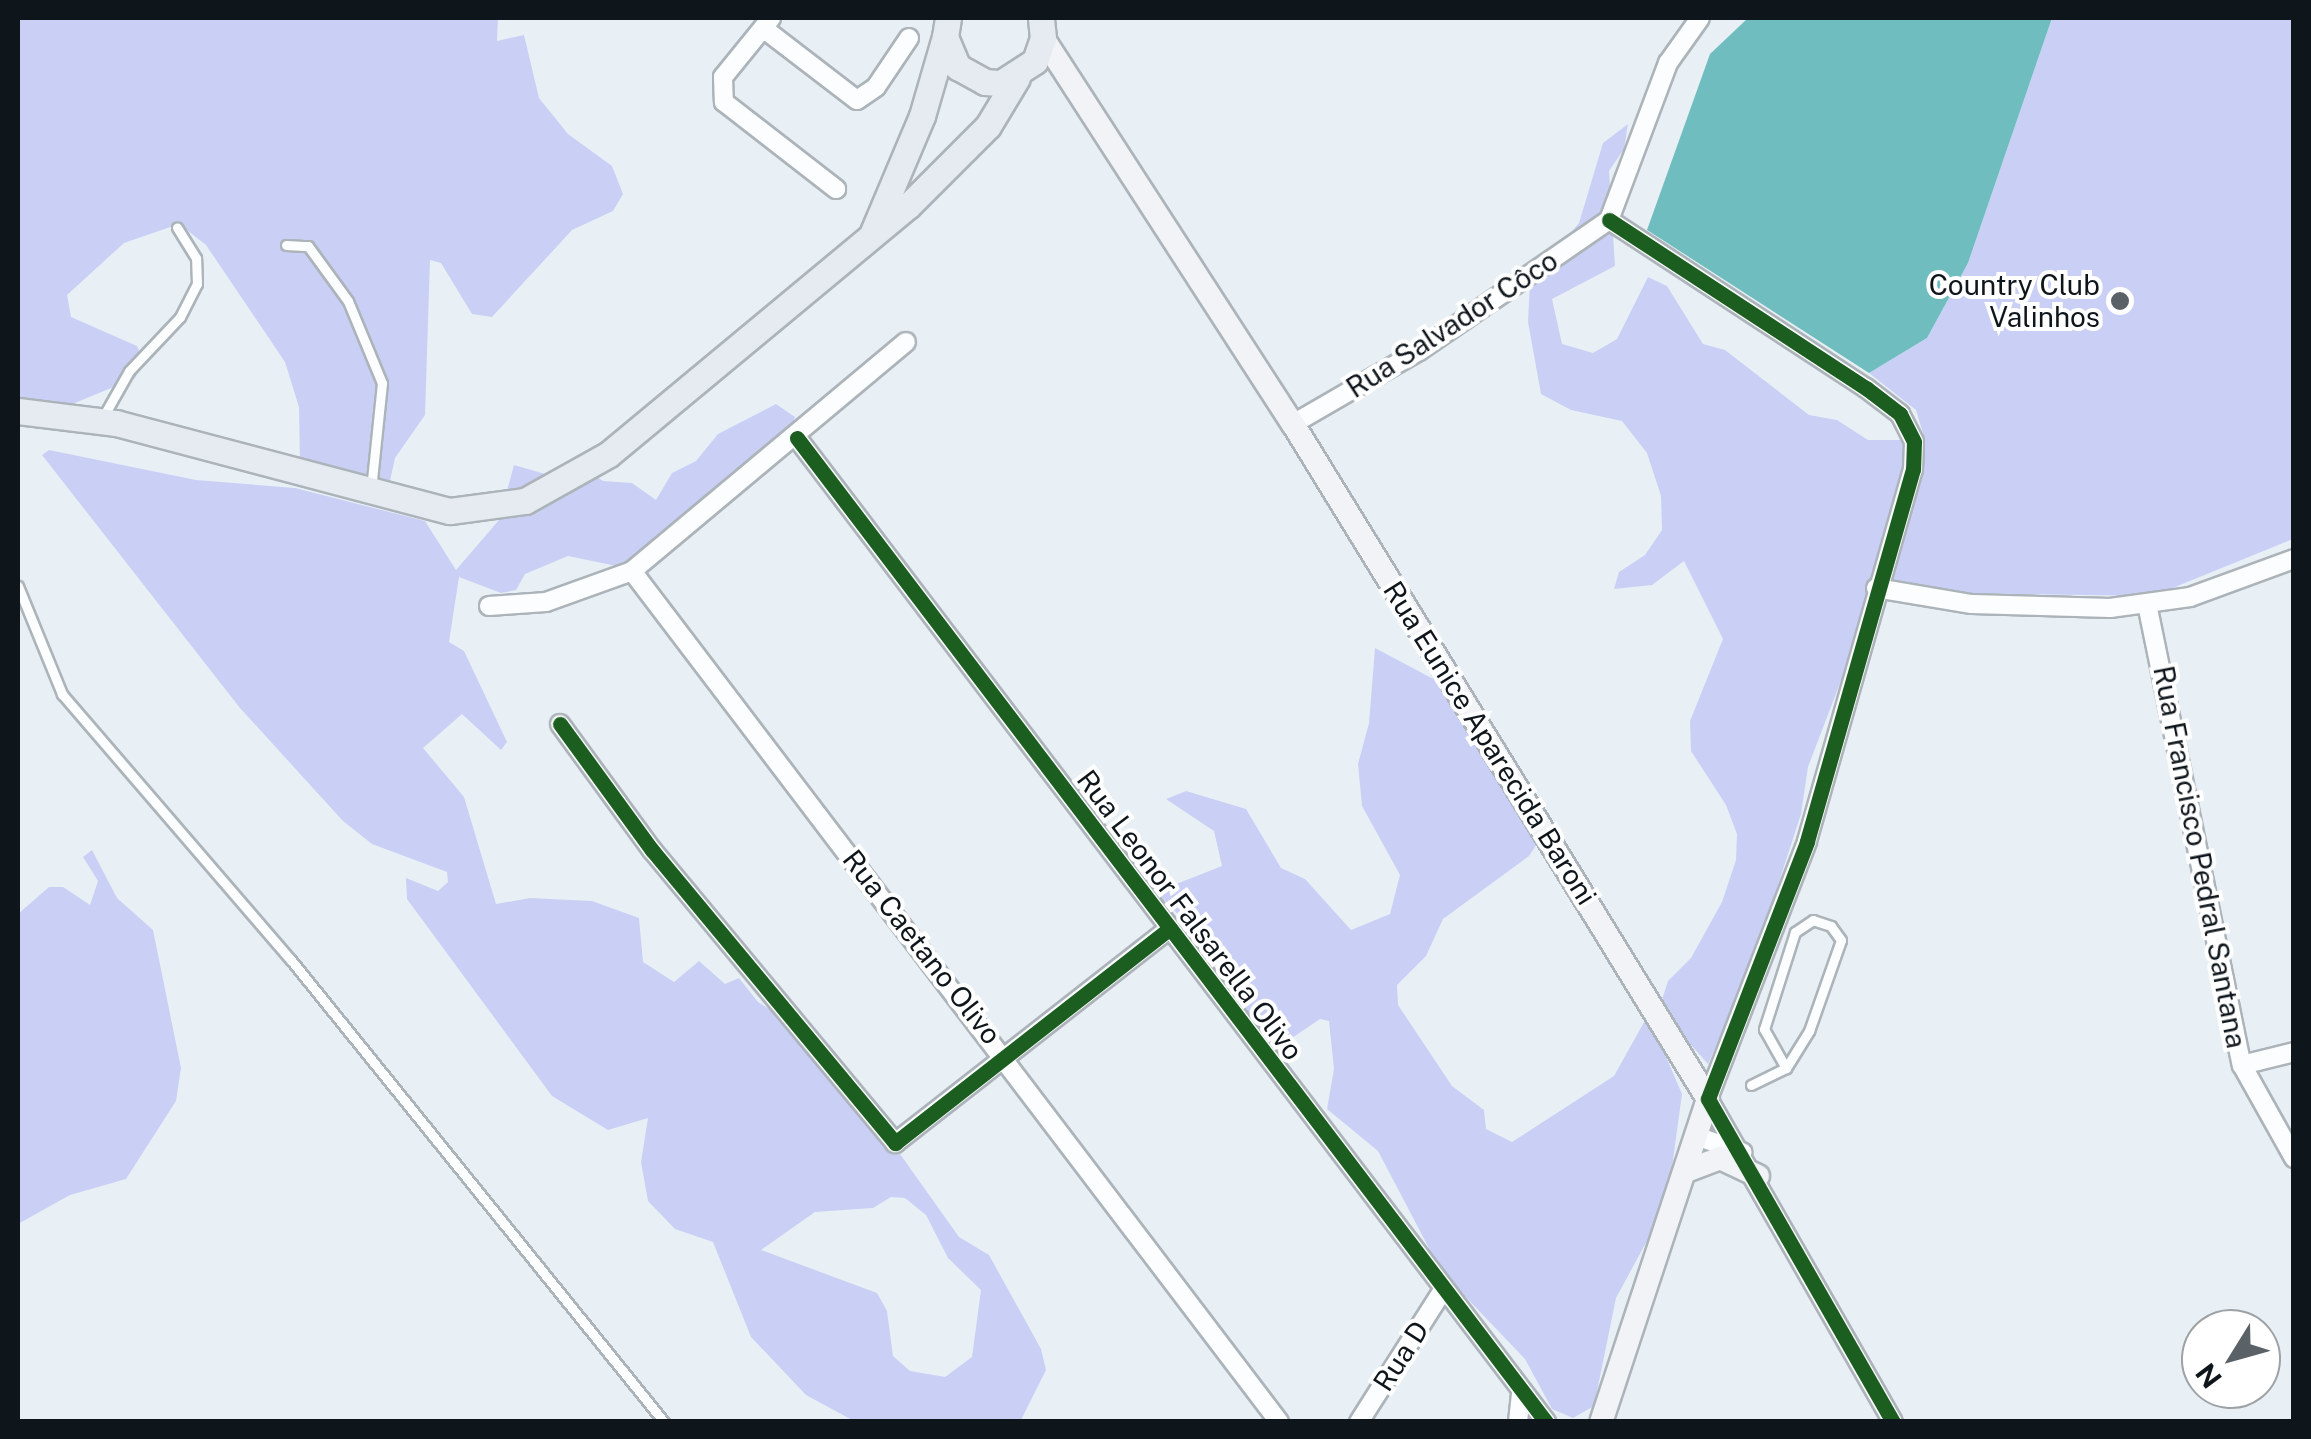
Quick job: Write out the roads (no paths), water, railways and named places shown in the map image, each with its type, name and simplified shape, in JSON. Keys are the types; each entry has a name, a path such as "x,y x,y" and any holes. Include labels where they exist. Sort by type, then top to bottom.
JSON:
{"main road":[{"path":"947,27 949,53 970,77 985,82 1040,40"},
{"path":"871,237 922,116 947,27"},
{"path":"18,411 102,420 370,492 468,512 525,500 570,480 871,237 966,152 1040,40"},
{"name":"Rua Eunice Aparecida Baroni","path":"1040,40 1070,76 1293,424 1708,1099"},
{"path":"1601,1422 1699,1137 1708,1099"},
{"path":"1688,1170 1720,1158 1758,1176"}],"street":[{"path":"1700,18 1668,63 1609,220 1900,414 1914,442 1913,469 1806,842 1708,1099"},
{"path":"836,189 724,102 723,77 767,22 857,100 876,87 908,38"},
{"name":"Rua Salvador Côco","path":"1293,424 1419,351 1609,220"},
{"path":"489,606 546,602 632,571 797,438 906,342"},
{"name":"Rua Leonor Falsarella Olivo","path":"797,438 1546,1422"},
{"path":"1876,588 1972,604 2070,610 2147,604 2234,584 2294,559"},
{"name":"Rua Caetano Olivo","path":"632,571 1007,1056 1279,1422"},
{"name":"Rua Francisco Pedral Santana","path":"2147,604 2242,1066 2294,1158"},
{"path":"560,724 652,850 896,1143 1170,928"},
{"path":"2242,1066 2294,1052"},
{"name":"Rua Eunice Aparecida Baroni","path":"1708,1099 1758,1176 1892,1422"},
{"path":"1699,1137 1743,1152"},
{"name":"Rua D","path":"1359,1422 1444,1290"},
{"path":"1518,1422 1521,1392"}],"lane":[{"path":"102,420 129,370 180,317 197,284 196,258 177,228"},
{"path":"286,245 308,246 348,301 382,382 383,425 370,492"},
{"path":"18,586 62,694 291,960 664,1422"},
{"path":"1750,1085 1786,1068 1809,1031 1840,940 1832,926 1813,920 1795,932 1764,1029 1786,1068"}],"place":[{"name":"Country Club Valinhos","path":"2120,301"}]}
